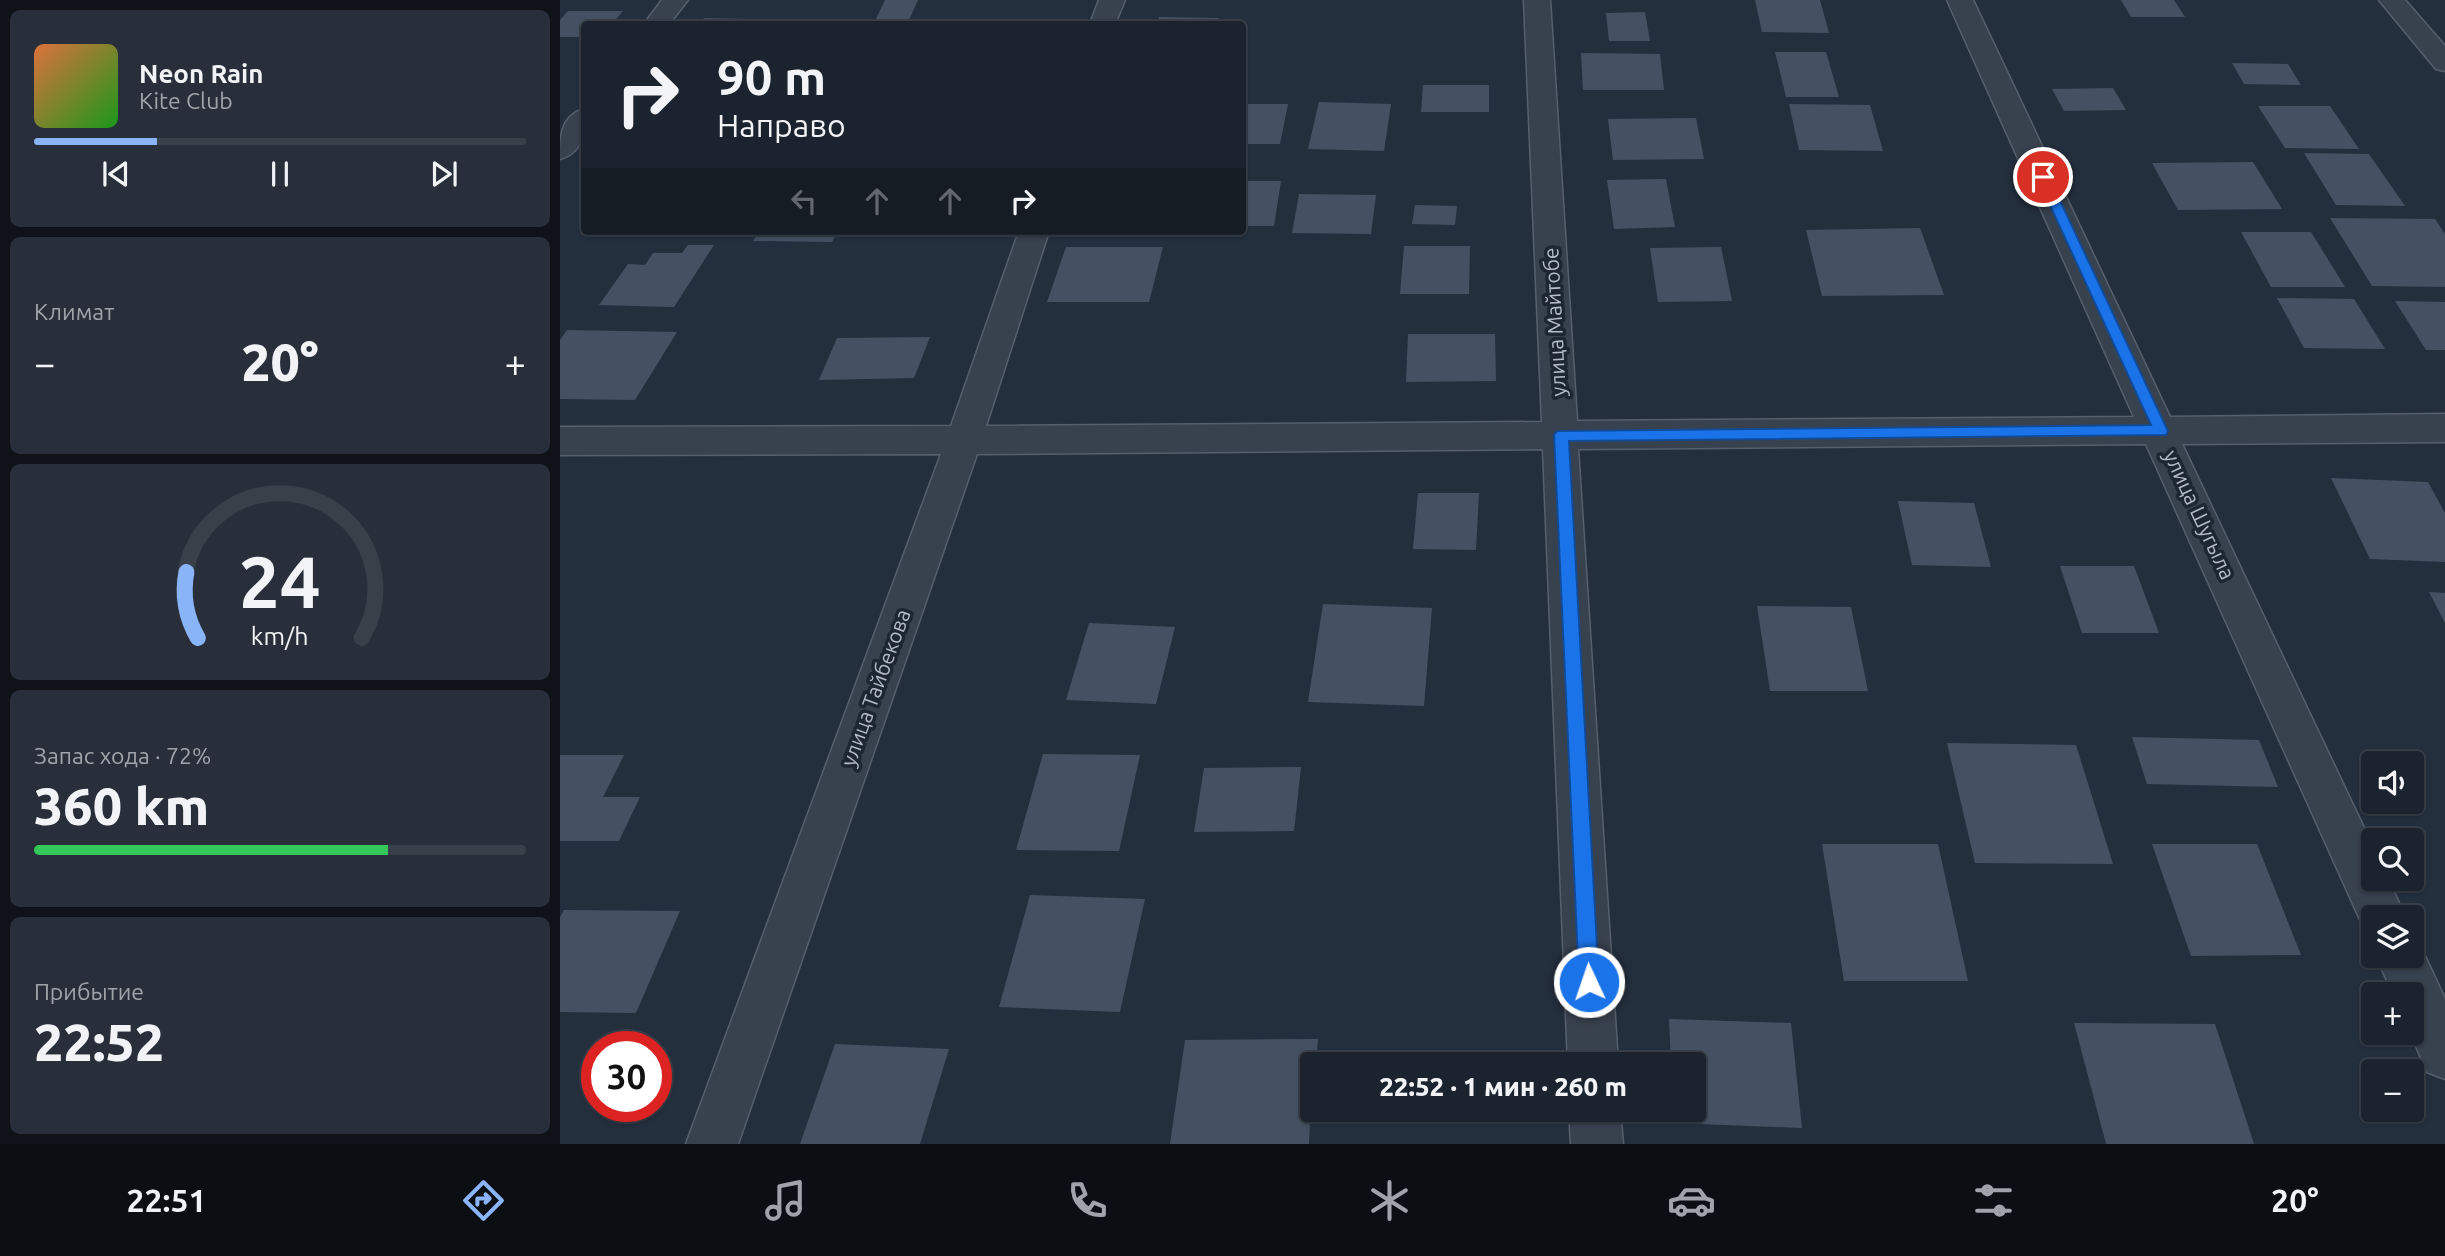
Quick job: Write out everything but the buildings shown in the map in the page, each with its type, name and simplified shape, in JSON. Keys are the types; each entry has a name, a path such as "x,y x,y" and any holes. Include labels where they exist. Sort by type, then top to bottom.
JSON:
{"street":[{"path":"658,21 675,0"},
{"path":"1105,21 1112,0"},
{"name":"улица Майтобе","path":"1537,0 1592,1052"},
{"name":"улица Шугыла","path":"1960,0 2161,431 2377,905"},
{"path":"2392,0 2445,63"},
{"path":"560,150 581,122"},
{"name":"улица Тайбекова","path":"712,1144 964,440 1033,235"},
{"path":"560,441 2445,428"},
{"path":"2406,968 2445,1054"},
{"path":"1596,1122 1597,1144"}],"route":[{"path":"1589,982 1562,435 2161,431 2043,177"}]}
